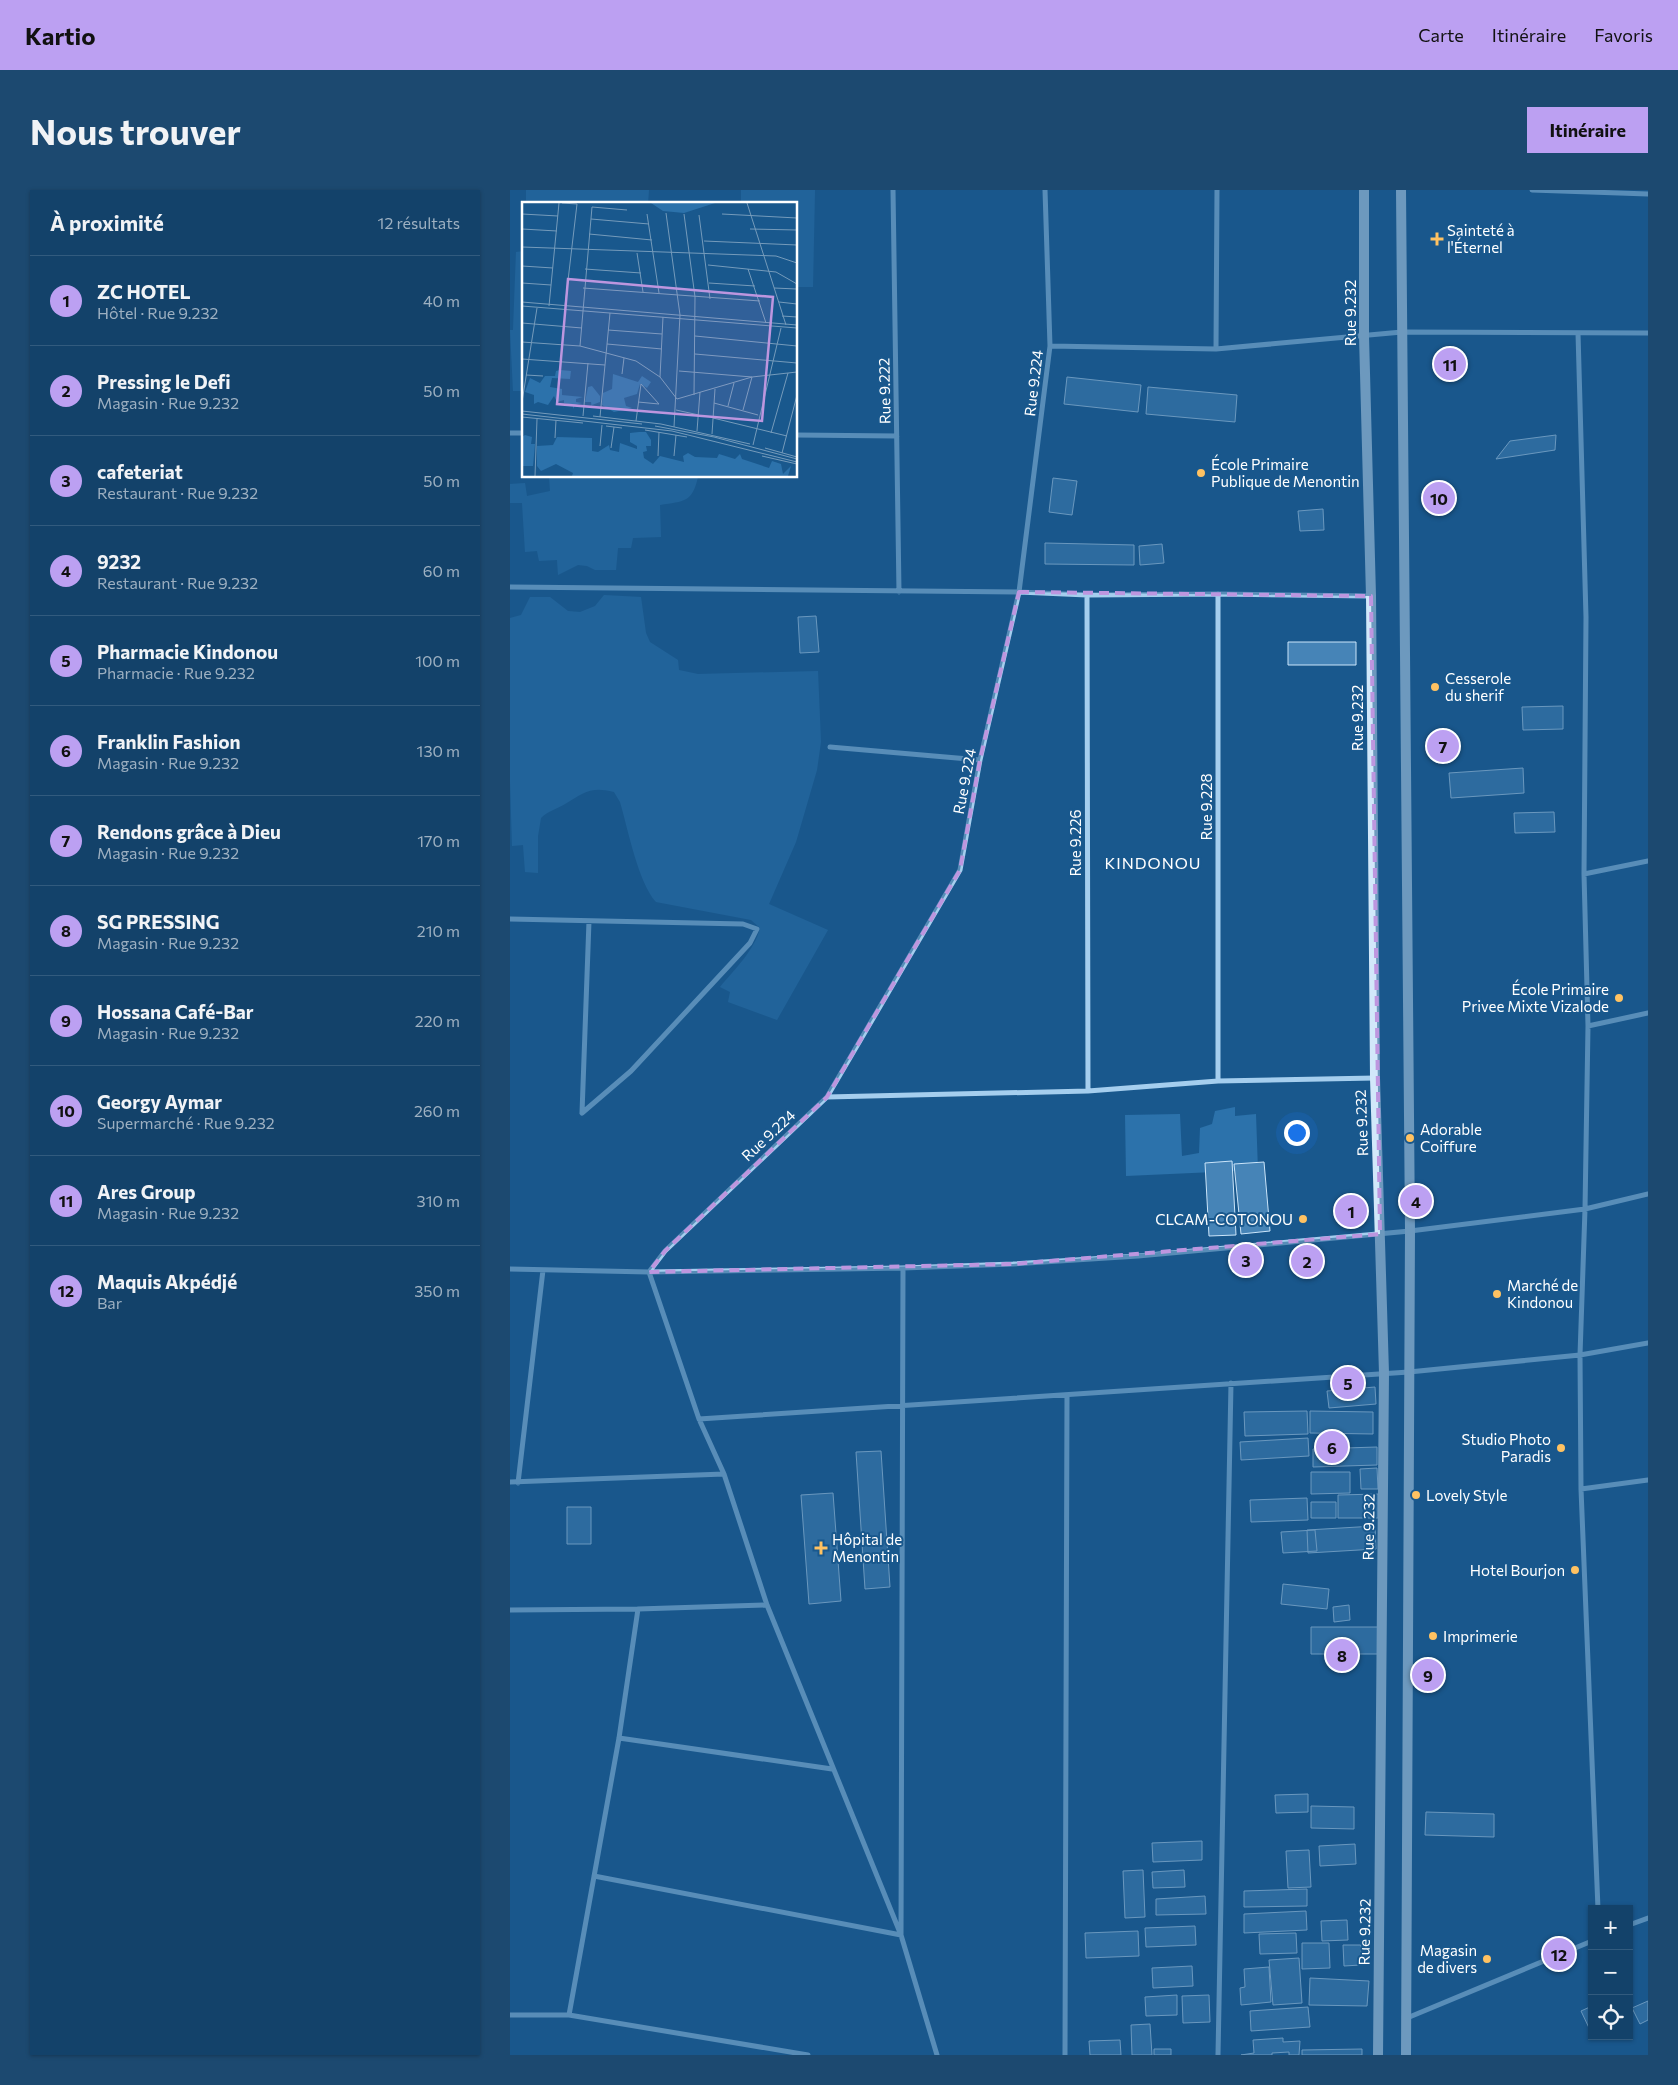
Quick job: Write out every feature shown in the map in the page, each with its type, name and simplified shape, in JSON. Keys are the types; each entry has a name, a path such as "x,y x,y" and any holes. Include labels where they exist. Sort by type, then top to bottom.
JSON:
{"street":[{"name":"Rue 9.222","path":"893,190 899,592"},
{"name":"Rue 9.224","path":"650,1272 665,1250 827,1097 960,870 980,760 1019,592 1050,346 1045,190"},
{"path":"1216,190 1216,349"},
{"name":"Rue 9.232","path":"1364,190 1364,336 1371,596 1375,1078 1384,1373 1378,2055"},
{"path":"1401,190 1410,1230 1406,2055"},
{"path":"1532,190 1648,194"},
{"path":"1050,346 1216,349 1402,332 1648,333"},
{"path":"1578,333 1586,617 1584,874 1588,1026 1580,1355 1581,1489 1598,1905"},
{"path":"798,435 897,436"},
{"path":"510,587 1019,592 1087,595 1371,596"},
{"name":"Rue 9.228","path":"1218,594 1218,1081"},
{"name":"Rue 9.226","path":"1087,595 1088,1090"},
{"path":"830,746 980,760"},
{"path":"1584,874 1648,861"},
{"path":"510,918 589,920 743,924 756,929 750,943 631,1071 582,1113 589,920"},
{"path":"1588,1026 1648,1013"},
{"path":"827,1097 1088,1090 1218,1081 1375,1078"},
{"path":"510,1269 650,1272 904,1268 1013,1264 1138,1256 1380,1234 1585,1208 1648,1194"},
{"path":"901,1935 904,1268"},
{"path":"518,1482 543,1270"},
{"path":"650,1272 699,1419 724,1474 767,1605 901,1935 936,2055"},
{"path":"699,1419 1409,1372 1580,1355 1648,1344"},
{"path":"1218,2055 1232,1383"},
{"path":"1065,2055 1067,1395"},
{"path":"510,1482 724,1474"},
{"path":"1581,1489 1648,1480"},
{"path":"510,1610 638,1610 767,1605"},
{"path":"569,2015 619,1738 638,1610"},
{"path":"619,1738 832,1769"},
{"path":"594,1876 901,1935"},
{"path":"1633,1924 1648,1918"},
{"path":"1406,2018 1588,1943"},
{"path":"510,2014 569,2015 808,2055"}],"highlighted area":[{"path":"1019,592 1371,596 1380,1234 1013,1264 649,1272 665,1251 827,1097 960,870 980,760"}],"shaded area":[{"path":"526,190 649,190 648,202 526,202"},
{"path":"741,190 815,190 813,287 798,287 798,202 741,202"},
{"path":"522,251 522,392 513,391 510,330 513,330 516,252"},
{"path":"549,478 698,478 693,492 686,499 660,505 661,537 633,538 631,548 618,548 616,570 595,570 587,566 578,565 558,575 557,560 539,561 537,551 525,552 522,503 510,503 510,484 525,483 527,496 550,491"},
{"path":"604,595 641,597 646,633 650,642 678,660 679,670 698,674 818,671 821,742 817,770 796,842 769,904 828,930 777,1020 728,1002 730,992 720,987 749,952 760,928 751,920 656,902 644,882 639,869 620,802 614,792 593,790 541,818 538,836 538,873 525,872 523,845 512,846 510,618 521,615 530,597 550,597 568,611 580,612 595,606"},
{"path":"1235,1107 1235,1116 1256,1114 1258,1170 1126,1176 1125,1115 1180,1114 1182,1156 1199,1153 1200,1128 1212,1124 1215,1111"}],"building":[{"path":"1067,377 1141,385 1138,412 1064,404"},
{"path":"1148,387 1237,395 1235,422 1146,414"},
{"path":"1556,435 1555,450 1496,459 1510,441"},
{"path":"1053,478 1077,481 1072,515 1049,512"},
{"path":"1323,509 1324,530 1300,531 1298,511"},
{"path":"1045,543 1134,545 1134,565 1045,564"},
{"path":"1162,544 1164,563 1140,565 1139,546"},
{"path":"816,616 819,652 800,653 798,617"},
{"path":"1288,642 1356,642 1356,665 1288,665"},
{"path":"1563,706 1563,729 1523,730 1522,707"},
{"path":"1523,768 1524,793 1451,798 1449,773"},
{"path":"1554,812 1555,832 1515,833 1514,813"},
{"path":"1232,1161 1236,1235 1209,1236 1205,1163"},
{"path":"1264,1162 1270,1231 1241,1234 1234,1164"},
{"path":"1375,1387 1376,1404 1329,1408 1327,1391"},
{"path":"1307,1411 1308,1434 1245,1436 1244,1412"},
{"path":"1310,1411 1373,1412 1373,1434 1310,1433"},
{"path":"1308,1438 1309,1456 1241,1460 1240,1442"},
{"path":"1377,1447 1377,1465 1313,1467 1313,1449"},
{"path":"881,1451 890,1587 865,1589 856,1452"},
{"path":"1377,1468 1378,1489 1361,1489 1360,1469"},
{"path":"1311,1472 1350,1472 1350,1493 1311,1494"},
{"name":"Hôpital de Menontin","path":"833,1493 841,1601 809,1604 801,1495"},
{"path":"1378,1494 1378,1518 1338,1518 1338,1495"},
{"path":"1307,1498 1308,1520 1251,1522 1250,1500"},
{"path":"1311,1502 1336,1502 1336,1518 1311,1518"},
{"path":"567,1507 591,1507 591,1544 567,1544"},
{"path":"1375,1526 1376,1549 1308,1553 1307,1530"},
{"path":"1315,1530 1317,1551 1283,1553 1281,1532"},
{"path":"1283,1584 1329,1589 1327,1609 1281,1604"},
{"path":"1349,1605 1350,1620 1334,1622 1333,1607"},
{"path":"1311,1627 1380,1627 1380,1654 1311,1654"},
{"path":"1308,1794 1308,1812 1276,1813 1275,1795"},
{"path":"1311,1806 1354,1807 1354,1829 1311,1828"},
{"path":"1426,1812 1494,1814 1494,1837 1425,1835"},
{"path":"1202,1841 1202,1860 1153,1862 1152,1843"},
{"path":"1355,1844 1356,1864 1320,1866 1319,1846"},
{"path":"1309,1850 1311,1887 1288,1888 1286,1851"},
{"path":"1143,1870 1145,1917 1125,1918 1123,1871"},
{"path":"1184,1870 1185,1887 1153,1888 1152,1872"},
{"path":"1307,1889 1307,1906 1244,1907 1244,1891"},
{"path":"1205,1896 1206,1914 1156,1915 1156,1899"},
{"path":"1306,1911 1307,1930 1244,1933 1244,1914"},
{"path":"1347,1920 1348,1940 1322,1941 1321,1921"},
{"path":"1195,1926 1196,1945 1146,1947 1145,1928"},
{"path":"1138,1931 1139,1956 1086,1958 1085,1933"},
{"path":"1296,1933 1297,1953 1260,1954 1259,1934"},
{"path":"1302,1943 1329,1943 1330,1968 1302,1969"},
{"path":"1343,1945 1361,1945 1361,1965 1344,1966"},
{"path":"1299,1958 1302,2003 1273,2005 1269,1960"},
{"path":"1192,1966 1193,1986 1153,1988 1152,1968"},
{"path":"1269,1967 1271,2002 1241,2005 1240,1988 1245,1987 1244,1969"},
{"path":"1310,1978 1369,1981 1367,2006 1309,2005"},
{"path":"1177,1995 1177,2015 1146,2016 1145,1997"},
{"path":"1209,1995 1210,2022 1183,2023 1182,1996"},
{"path":"1648,2001 1648,2020 1640,2024 1633,2008"},
{"path":"1308,2007 1310,2027 1251,2031 1250,2011"},
{"path":"1588,2008 1588,2026 1581,2011"},
{"path":"1150,2024 1152,2055 1132,2055 1131,2025"},
{"path":"1283,2038 1283,2042 1300,2041 1299,2055 1289,2055 1289,2052 1272,2053 1272,2055 1241,2055 1254,2053 1253,2040"},
{"path":"1120,2040 1121,2055 1090,2055 1089,2041"},
{"path":"1154,2049 1171,2049 1171,2055 1154,2055"},
{"path":"1362,2049 1362,2055 1302,2055 1302,2050"}],"place":[{"name":"Sainteté à l'Éternel","path":"1437,239"},
{"name":"Ares Group","path":"1450,364"},
{"name":"École Primaire Publique de Menontin","path":"1201,473"},
{"name":"Georgy Aymar","path":"1439,498"},
{"name":"Cesserole du sherif","path":"1435,687"},
{"name":"Rendons grâce à Dieu","path":"1443,746"},
{"name":"École Primaire Privee Mixte Vizalode","path":"1619,998"},
{"name":"Adorable Coiffure","path":"1410,1138"},
{"name":"9232","path":"1416,1201"},
{"name":"ZC HOTEL","path":"1351,1211"},
{"name":"CLCAM-COTONOU","path":"1303,1219"},
{"name":"cafeteriat","path":"1246,1260"},
{"name":"Pressing le Defi","path":"1307,1261"},
{"name":"Marché de Kindonou","path":"1497,1294"},
{"name":"Pharmacie Kindonou","path":"1348,1383"},
{"name":"Franklin Fashion","path":"1332,1447"},
{"name":"Studio Photo Paradis","path":"1561,1448"},
{"name":"Lovely Style","path":"1416,1495"},
{"name":"Hôpital de Menontin","path":"821,1548"},
{"name":"Hotel Bourjon","path":"1575,1570"},
{"name":"Imprimerie","path":"1433,1636"},
{"name":"SG PRESSING","path":"1342,1655"},
{"name":"Hossana Café-Bar","path":"1428,1675"},
{"name":"Maquis Akpédjé","path":"1559,1954"},
{"name":"Magasin de divers","path":"1487,1959"}],"district":[{"name":"KINDONOU","path":"1153,862"}]}
